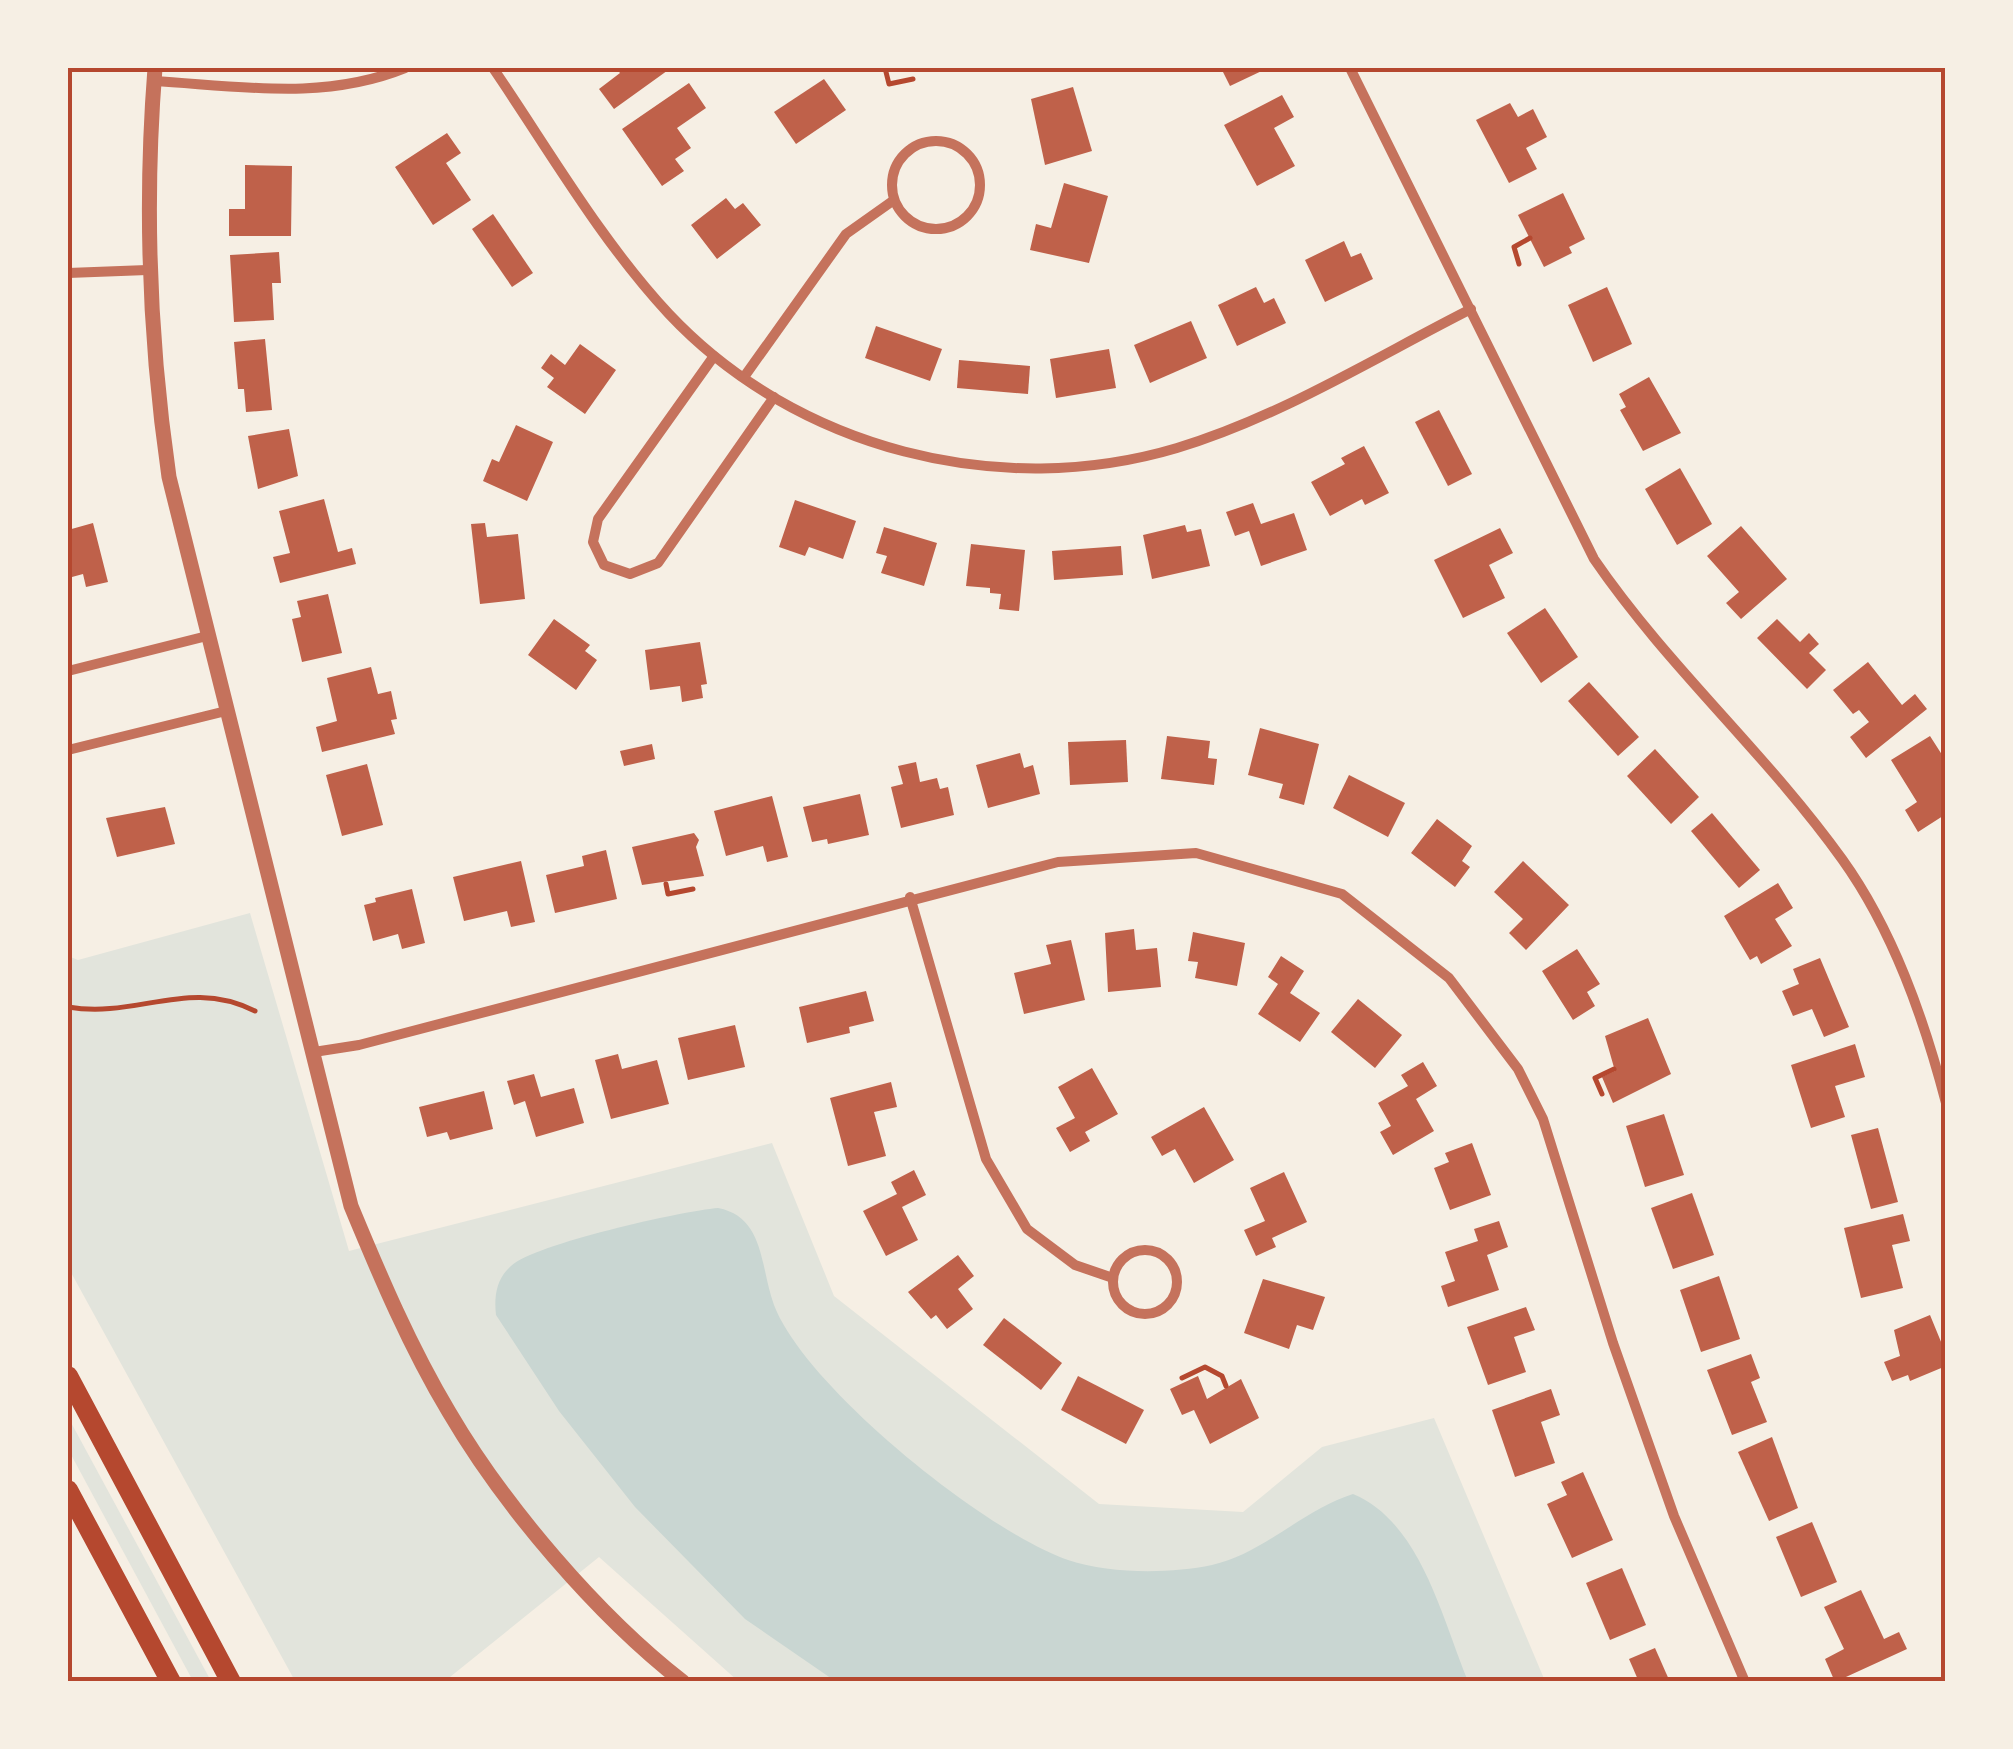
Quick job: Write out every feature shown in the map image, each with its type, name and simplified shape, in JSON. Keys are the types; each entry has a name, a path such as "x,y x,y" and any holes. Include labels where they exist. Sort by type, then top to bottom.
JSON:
{"main road":[{"path":"68,1376 232,1682"},
{"path":"68,1490 172,1682"}],"street":[{"path":"405,68 364,82 309,90 154,74 147,270 154,364 170,477 350,1206 393,1306 450,1414 514,1504 586,1590 683,1682"},
{"path":"493,68 626,262 671,316 714,356 774,397 841,430 923,457 1004,468 1092,466 1175,448 1238,425 1472,309"},
{"path":"1350,68 1594,560 1637,622 1844,861 1892,946 1929,1040 1946,1104"},
{"path":"922,144 955,146 969,156 978,171 976,205 966,218 950,227 917,225 903,215 894,200 896,166 922,144"},
{"path":"744,377 846,234 894,200"},
{"path":"68,273 147,270"},
{"path":"714,356 598,519 593,542 604,565 630,574 658,563 774,397"},
{"path":"68,671 207,636"},
{"path":"68,750 226,711"},
{"path":"314,1052 359,1046 1058,862 1196,854 1342,894 1450,978 1518,1069 1543,1119 1613,1343 1674,1516 1745,1682"},
{"path":"910,898 986,1159 1027,1230 1075,1265 1113,1278"},
{"path":"1149,1250 1171,1263 1177,1287 1164,1308 1141,1314 1120,1302 1113,1278 1126,1256 1149,1250"}],"path":[{"path":"885,68 889,84 913,80"},
{"path":"1519,264 1514,246 1530,238"},
{"path":"666,884 668,894 693,888"},
{"path":"68,1007 114,1009 200,995 234,1000 255,1011"},
{"path":"1602,1094 1595,1078 1614,1069"},
{"path":"1182,1378 1206,1368 1222,1376 1226,1386"}],"shaded area":[{"path":"250,913 349,1251 772,1143 834,1296 1099,1504 1243,1512 1322,1447 1434,1418 1545,1681 738,1681 599,1557 445,1681 295,1681 68,1267 68,956 78,960"},
{"path":"718,1208 733,1213 753,1233 774,1305 792,1338 821,1375 902,1453 992,1520 1033,1544 1084,1565 1121,1570 1177,1570 1231,1559 1353,1494 1396,1526 1412,1549 1438,1602 1468,1681 835,1681 745,1619 635,1507 559,1411 496,1315 499,1282 511,1266 525,1257 610,1230"},
{"path":"68,1417 211,1681 193,1681 68,1449"}],"building":[{"path":"616,68 671,68 614,109 599,89 620,73"},
{"path":"1221,68 1268,68 1230,86"},
{"path":"824,79 846,110 796,144 774,112"},
{"path":"689,83 706,108 677,128 691,148 675,159 684,171 662,186 622,129"},
{"path":"1073,87 1092,151 1045,165 1031,99"},
{"path":"1282,95 1294,117 1274,128 1295,166 1257,186 1224,125"},
{"path":"1510,103 1518,117 1533,109 1547,137 1526,148 1537,169 1509,183 1476,120"},
{"path":"447,133 461,153 446,163 471,200 433,225 395,167"},
{"path":"245,165 292,166 291,236 229,236 229,209 245,209"},
{"path":"1064,183 1108,196 1089,263 1030,250 1036,224 1051,228"},
{"path":"1563,193 1585,239 1569,247 1572,253 1544,267 1518,215"},
{"path":"726,198 735,209 743,203 761,225 717,259 691,225"},
{"path":"493,214 533,273 512,287 472,229"},
{"path":"1344,241 1351,257 1361,253 1373,279 1325,302 1305,260"},
{"path":"279,252 281,283 272,283 274,320 234,322 230,255"},
{"path":"1256,287 1264,303 1274,298 1286,323 1237,346 1218,305"},
{"path":"1607,287 1632,344 1593,362 1568,305"},
{"path":"1191,321 1207,358 1150,383 1134,345"},
{"path":"876,326 942,349 930,381 865,358"},
{"path":"265,339 272,410 246,412 244,389 238,389 234,342"},
{"path":"580,344 616,370 585,414 547,387 554,378 541,368 551,354 565,365"},
{"path":"1109,349 1116,388 1056,398 1050,359"},
{"path":"959,360 1030,366 1028,394 957,388"},
{"path":"1649,377 1681,433 1643,451 1620,410 1626,407 1619,394"},
{"path":"1439,410 1472,474 1448,486 1415,422"},
{"path":"516,425 553,442 527,501 483,481 492,459 499,462"},
{"path":"289,429 298,476 258,489 248,436"},
{"path":"1364,446 1389,493 1365,505 1362,499 1330,516 1311,482 1345,464 1341,458"},
{"path":"1680,468 1712,524 1677,545 1645,489"},
{"path":"324,499 338,552 352,548 356,564 280,583 273,557 290,553 279,511"},
{"path":"795,500 856,521 843,559 809,547 805,556 779,547"},
{"path":"1253,503 1261,524 1294,513 1307,550 1261,566 1249,531 1235,536 1226,512"},
{"path":"93,523 108,582 86,587 83,574 72,577 68,568 68,530"},
{"path":"485,523 487,537 518,534 525,599 480,604 471,524"},
{"path":"1185,525 1187,532 1201,529 1210,566 1152,579 1143,535"},
{"path":"1741,526 1787,579 1741,619 1726,603 1739,592 1707,556"},
{"path":"884,527 937,543 924,586 881,573 887,556 876,553"},
{"path":"1500,528 1513,553 1489,565 1505,598 1463,618 1434,560"},
{"path":"971,544 1025,550 1019,611 999,609 1001,594 990,593 990,588 966,586"},
{"path":"1121,546 1123,575 1054,580 1052,551"},
{"path":"328,594 342,653 302,662 292,619 301,617 297,601"},
{"path":"1545,608 1578,657 1541,683 1507,633"},
{"path":"554,619 590,645 585,651 597,660 576,690 528,655"},
{"path":"1777,619 1800,642 1809,633 1819,644 1809,653 1826,670 1807,689 1757,638"},
{"path":"700,642 707,684 701,685 703,698 682,702 680,686 650,690 645,650"},
{"path":"1868,662 1902,705 1915,694 1927,709 1866,758 1850,737 1869,722 1859,710 1853,714 1833,690"},
{"path":"371,667 378,694 391,691 397,719 391,720 395,734 322,752 316,727 337,721 327,678"},
{"path":"1589,682 1639,737 1618,756 1568,701"},
{"path":"1260,728 1319,744 1304,805 1279,798 1283,784 1248,775"},
{"path":"1167,736 1210,741 1208,758 1217,759 1214,785 1161,779"},
{"path":"1930,736 1946,761 1946,814 1918,832 1905,810 1917,802 1891,760"},
{"path":"1126,740 1128,782 1070,785 1068,742"},
{"path":"652,744 655,759 624,766 620,751"},
{"path":"1655,749 1699,797 1671,824 1627,776"},
{"path":"1020,753 1024,768 1033,765 1040,794 988,808 976,765"},
{"path":"916,762 920,782 937,778 940,789 948,787 954,815 901,828 891,787 903,784 898,766"},
{"path":"367,764 383,825 342,836 326,775"},
{"path":"1349,775 1405,803 1388,837 1333,808"},
{"path":"860,794 869,835 828,844 827,839 812,842 803,807"},
{"path":"772,796 788,857 767,862 763,846 726,856 714,811"},
{"path":"165,807 175,844 117,857 106,818"},
{"path":"1712,813 1760,870 1739,888 1691,831"},
{"path":"1437,819 1472,846 1462,861 1470,867 1455,887 1411,853"},
{"path":"694,833 699,840 696,847 704,876 642,885 632,847"},
{"path":"606,850 617,899 555,913 546,875 584,866 582,856"},
{"path":"521,861 535,922 511,927 507,911 464,921 453,877"},
{"path":"1523,861 1569,905 1526,950 1509,933 1523,919 1494,892"},
{"path":"1778,883 1793,908 1775,919 1792,946 1761,964 1757,956 1750,960 1724,916"},
{"path":"412,889 425,943 402,949 398,934 373,941 364,905 376,902 375,898"},
{"path":"1134,929 1136,950 1157,948 1161,987 1108,992 1105,933"},
{"path":"1193,932 1245,943 1237,986 1195,978 1198,962 1188,961"},
{"path":"1071,940 1085,1000 1024,1014 1014,973 1051,964 1046,945"},
{"path":"1577,949 1600,984 1587,992 1595,1006 1573,1020 1542,971"},
{"path":"1281,956 1304,971 1290,993 1320,1013 1300,1042 1258,1014 1278,984 1268,977"},
{"path":"1820,958 1849,1027 1824,1037 1812,1009 1793,1016 1782,991 1799,984 1793,969"},
{"path":"866,991 874,1021 849,1027 850,1033 807,1043 799,1007"},
{"path":"1358,999 1402,1035 1375,1068 1331,1032"},
{"path":"1648,1018 1671,1074 1613,1103 1602,1077 1615,1071 1605,1036"},
{"path":"735,1025 745,1067 688,1080 678,1038"},
{"path":"1855,1044 1865,1077 1835,1086 1845,1117 1811,1128 1791,1065"},
{"path":"618,1054 622,1069 657,1060 669,1104 611,1119 595,1060"},
{"path":"1423,1062 1437,1086 1416,1099 1434,1131 1393,1155 1380,1132 1391,1126 1378,1103 1408,1086 1401,1075"},
{"path":"1092,1068 1118,1114 1085,1132 1090,1141 1070,1152 1056,1128 1075,1118 1058,1087"},
{"path":"534,1074 541,1097 574,1088 584,1123 536,1137 525,1101 514,1105 507,1081"},
{"path":"891,1082 897,1107 874,1112 886,1156 848,1166 830,1098"},
{"path":"484,1091 493,1129 450,1140 447,1132 427,1137 419,1107"},
{"path":"1204,1107 1234,1160 1194,1183 1175,1149 1162,1156 1151,1137"},
{"path":"1664,1114 1684,1175 1645,1187 1626,1126"},
{"path":"1878,1128 1898,1202 1871,1209 1851,1135"},
{"path":"1472,1143 1491,1195 1450,1210 1434,1168 1449,1162 1445,1153"},
{"path":"914,1170 926,1195 902,1207 918,1240 886,1256 863,1211 897,1194 891,1182"},
{"path":"1284,1172 1307,1222 1272,1238 1276,1247 1256,1256 1244,1230 1265,1221 1250,1188"},
{"path":"1692,1193 1714,1255 1673,1269 1651,1208"},
{"path":"1903,1214 1910,1241 1892,1245 1903,1288 1861,1298 1844,1228"},
{"path":"1499,1221 1508,1247 1487,1255 1499,1290 1448,1307 1441,1286 1455,1281 1445,1252 1478,1241 1474,1229"},
{"path":"958,1255 974,1276 958,1289 973,1309 947,1329 936,1315 931,1319 908,1292"},
{"path":"1719,1276 1740,1339 1701,1352 1680,1290"},
{"path":"1263,1279 1325,1297 1313,1330 1297,1325 1289,1349 1244,1333"},
{"path":"1526,1307 1535,1330 1514,1337 1526,1372 1488,1385 1467,1327"},
{"path":"1930,1315 1946,1354 1946,1366 1910,1381 1908,1375 1892,1381 1884,1362 1900,1356 1894,1330"},
{"path":"1004,1318 1062,1363 1041,1390 983,1345"},
{"path":"1751,1354 1760,1378 1751,1382 1767,1422 1732,1435 1707,1370"},
{"path":"1078,1376 1144,1410 1126,1444 1061,1410"},
{"path":"1198,1376 1207,1399 1241,1379 1259,1418 1210,1444 1194,1410 1182,1415 1170,1389"},
{"path":"1551,1389 1560,1415 1541,1422 1555,1463 1515,1477 1492,1410"},
{"path":"1772,1437 1798,1508 1769,1521 1738,1452"},
{"path":"1583,1472 1613,1540 1572,1558 1547,1504 1567,1495 1561,1482"},
{"path":"1812,1522 1837,1582 1801,1597 1776,1537"},
{"path":"1622,1568 1646,1625 1610,1640 1586,1583"},
{"path":"1861,1590 1884,1639 1899,1632 1907,1649 1835,1682 1825,1659 1844,1649 1824,1607"},
{"path":"1655,1648 1670,1682 1639,1682 1629,1659"}]}
